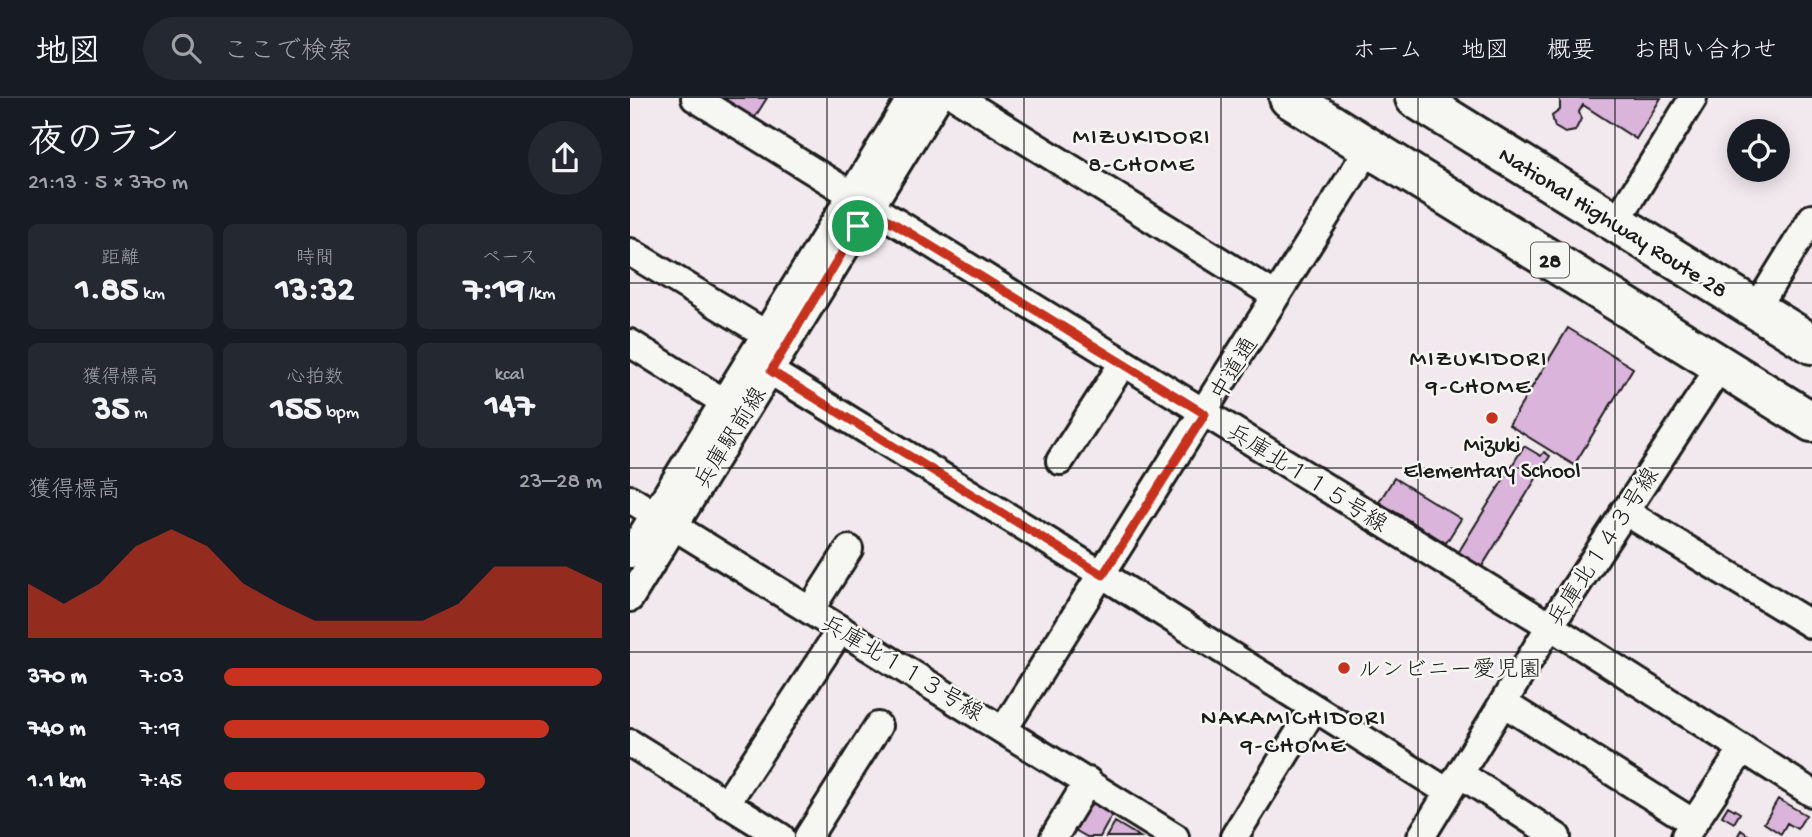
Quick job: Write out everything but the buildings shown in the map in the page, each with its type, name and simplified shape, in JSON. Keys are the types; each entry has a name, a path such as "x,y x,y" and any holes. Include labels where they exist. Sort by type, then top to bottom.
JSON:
{"highway":[{"name":"28","path":"1289,98 1812,422"},
{"name":"National Highway Route 28","path":"1415,98 1812,344"}],"street":[{"name":"兵庫北１１５号線","path":"695,98 1550,626 1812,793"},
{"name":"兵庫駅前線","path":"630,554 665,521 771,371 911,98"},
{"name":"兵庫駅前線","path":"630,598 724,402 764,333 938,98"},
{"path":"958,98 1276,296"},
{"path":"1616,222 1693,98"},
{"name":"中道通","path":"1004,729 1205,414 1370,148"},
{"path":"1756,309 1812,218"},
{"path":"630,252 764,333"},
{"path":"630,343 724,402"},
{"path":"1060,461 1123,363"},
{"name":"兵庫北１４３号線","path":"1421,837 1550,626 1721,365"},
{"path":"771,371 1314,708 1557,837"},
{"name":"兵庫北１１３号線","path":"630,499 1175,837"},
{"path":"1624,511 1812,625"},
{"path":"810,610 849,549"},
{"path":"726,804 841,629"},
{"path":"1503,703 1689,830 1742,750"},
{"path":"1234,837 1314,708"},
{"path":"808,837 878,726"},
{"path":"630,743 781,837"},
{"path":"1054,837 1088,781"}],"place":[{"name":"Mizuki Elementary School","path":"1492,418"},
{"name":"ルンビニー愛児園","path":"1344,668"}],"district":[{"name":"MIZUKIDORI 8-CHOME","path":"1142,149"},
{"name":"MIZUKIDORI 9-CHOME","path":"1479,371"},
{"name":"NAKAMICHIDORI 9-CHOME","path":"1294,730"}],"route":[{"path":"869,208 1205,414 1103,575 771,371 858,226 869,208"}]}
